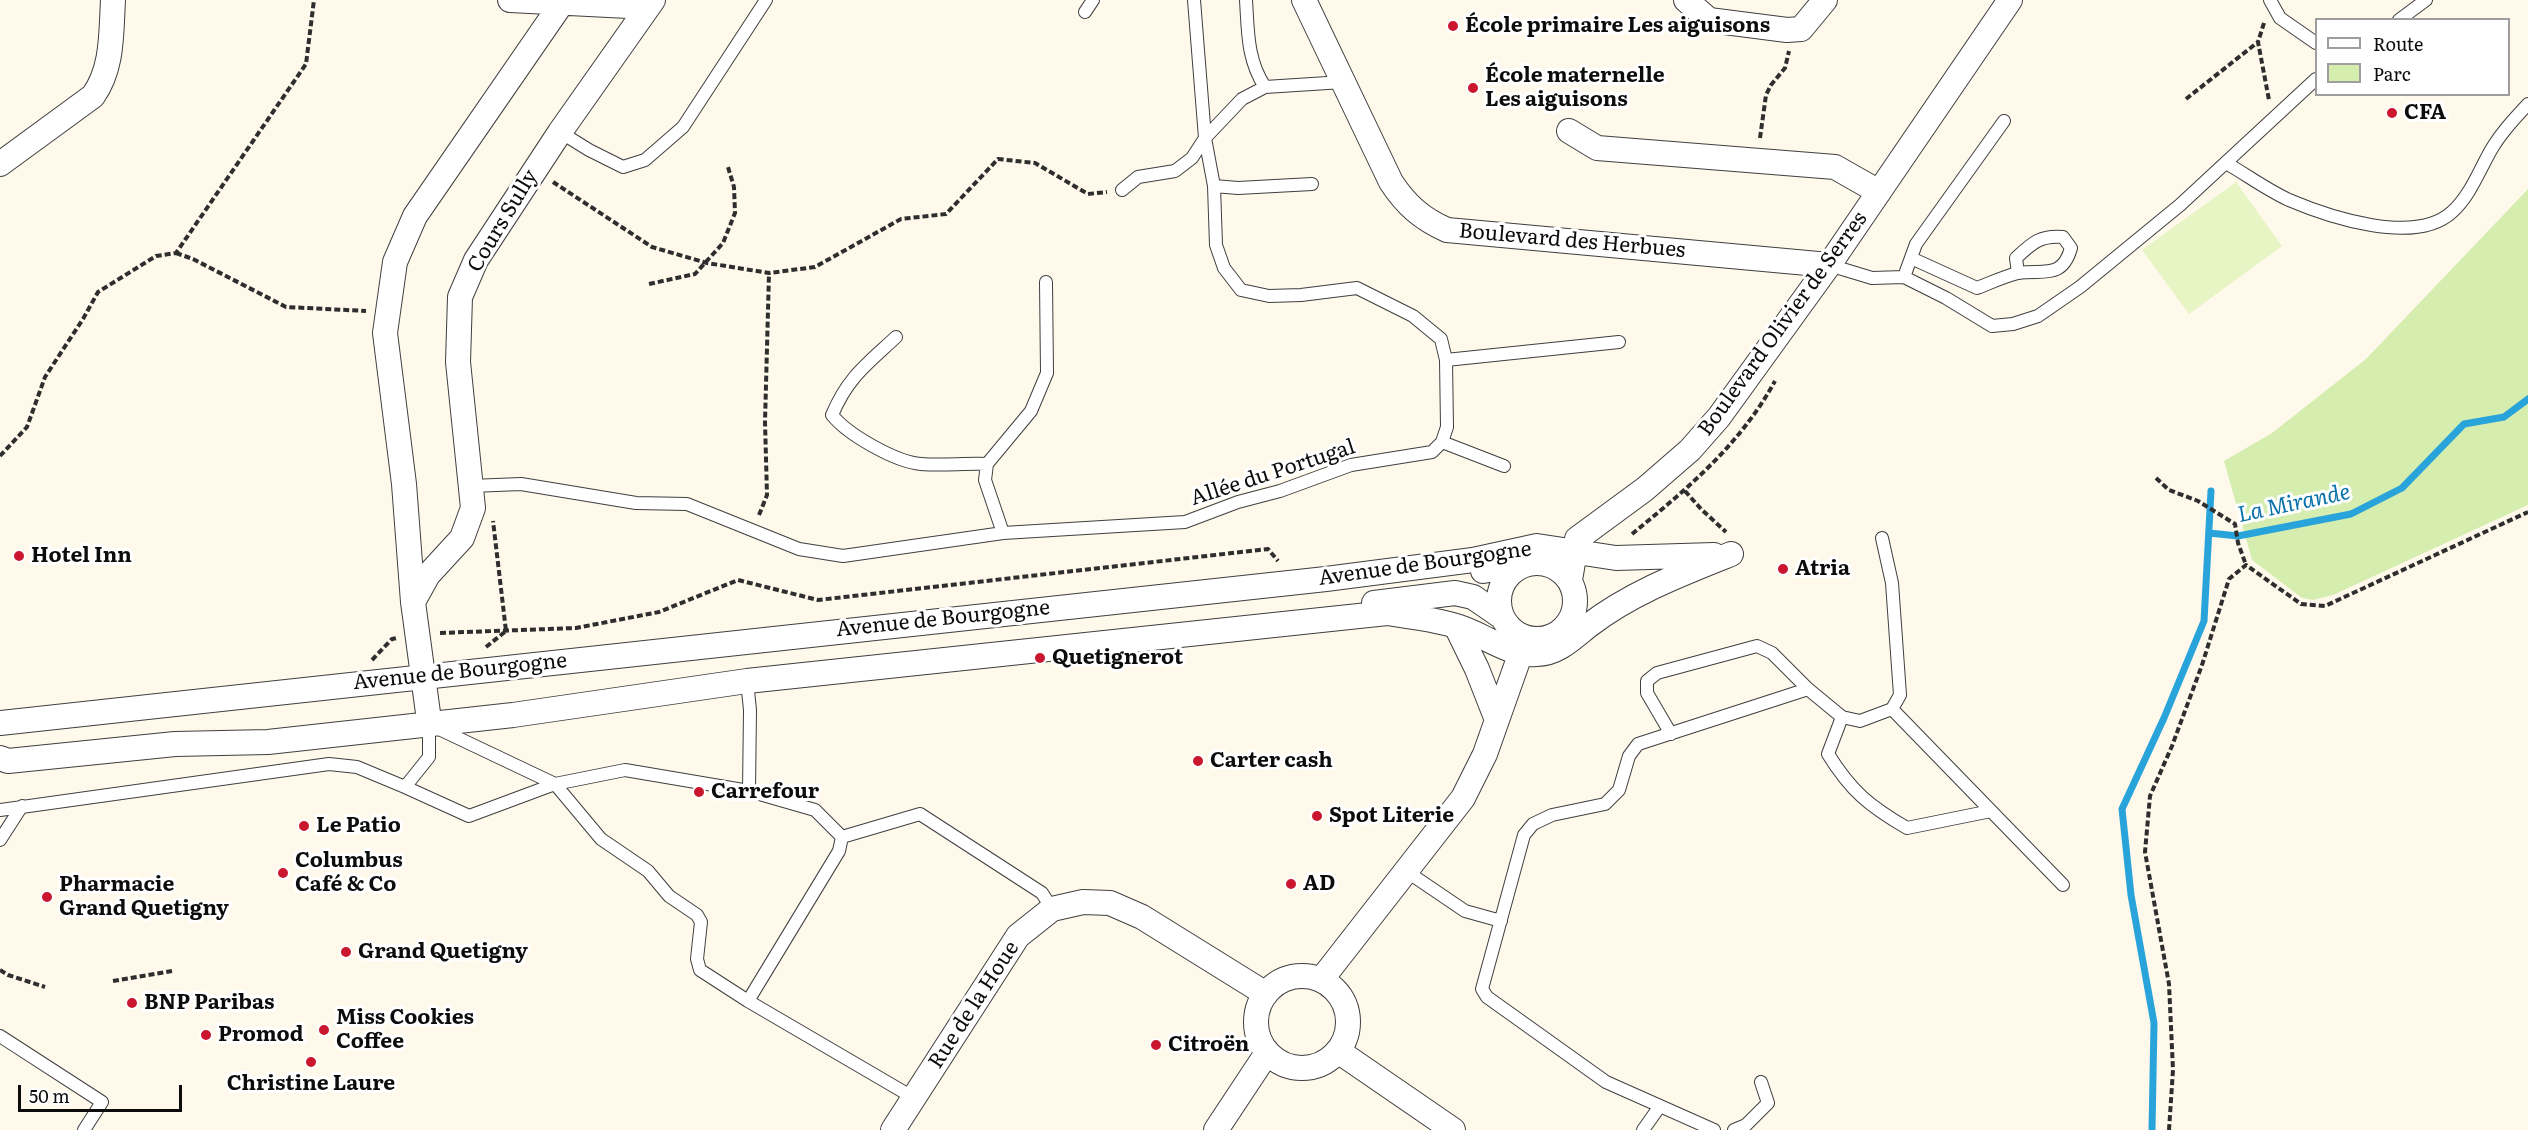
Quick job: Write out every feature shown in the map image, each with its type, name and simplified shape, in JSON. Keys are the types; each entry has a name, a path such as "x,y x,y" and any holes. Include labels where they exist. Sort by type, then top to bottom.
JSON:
{"street":[{"path":"0,164 93,96 102,83 107,68 113,0"},
{"path":"510,0 651,4"},
{"name":"Boulevard des Herbues","path":"1305,0 1392,182 1402,198 1416,212 1447,230 1829,265"},
{"path":"1686,0 1709,20 1794,30 1801,29 1810,21 1825,0"},
{"path":"429,719 413,602 404,484 385,333 394,262 415,216 563,2"},
{"name":"Boulevard Olivier de Serres","path":"1528,564 1570,547 1645,489 1705,434 1829,265 1879,192 2001,2"},
{"name":"Cours Sully","path":"413,602 428,575 462,538 480,485 458,362 460,297 476,260 534,170 651,4"},
{"name":"Boulevard Olivier de Serres","path":"1569,131 1597,148 1835,167 1879,192"},
{"name":"Avenue de Bourgogne","path":"0,734 358,692 424,681 1326,579 1473,560 1525,546 1570,547 1616,558 1731,554"},
{"path":"1321,980 1463,798 1485,754 1524,645 1552,636 1563,629 1571,618 1575,599 1570,580 1570,547"},
{"name":"Avenue de Bourgogne","path":"0,749 513,715 747,681 1387,613 1456,626 1524,645 1537,654 1550,652 1566,644 1621,603 1672,577 1731,554"},
{"path":"1524,645 1502,616 1498,605 1499,592 1511,572 1528,564 1554,566 1570,580"},
{"name":"Avenue de Bourgogne","path":"0,723 1228,602 1528,564"},
{"name":"Avenue de Bourgogne","path":"0,758 8,761 176,744 268,742 796,664 1455,593 1473,597 1502,616"},
{"path":"1456,626 1477,669 1497,720"},
{"name":"Rue de la Houe","path":"893,1130 1018,936 1052,909 1083,902 1110,903 1142,917 1266,994"},
{"path":"1306,976 1321,980 1335,990 1344,1004 1348,1020 1345,1036 1338,1051 1326,1061 1311,1067 1295,1068 1279,1063 1267,1053 1259,1039 1256,1024 1258,1008 1266,994 1277,983 1291,977 1306,976"},
{"path":"1338,1051 1453,1130"},
{"path":"1216,1130 1267,1053"}],"lane":[{"path":"560,132 623,167 645,160 683,127 765,0"},
{"path":"1084,12 1093,0"},
{"path":"1194,0 1205,138 1214,186 1216,245 1224,267 1241,290 1269,296 1301,295 1357,288 1413,316 1441,339 1446,360 1447,426 1442,442 1504,466"},
{"path":"1246,0 1250,55 1265,87"},
{"path":"2402,18 2426,0"},
{"path":"2271,2 2280,18 2315,42"},
{"path":"1829,265 1872,278 1904,277 1946,298 1992,326 2013,324 2038,316 2080,287 2180,205 2315,80"},
{"path":"1122,190 1138,177 1175,171 1192,158 1205,138 1242,99 1265,87 1343,82"},
{"path":"2226,163 2287,199 2346,221 2401,229 2422,227 2451,213 2478,176 2490,151 2510,122 2528,104"},
{"path":"1904,277 1916,244 2004,121"},
{"path":"1214,186 1238,188 1312,184"},
{"path":"1911,258 1977,288 2018,273 2053,272 2068,260 2071,248 2063,237 2048,236 2032,243 2016,258 2018,273"},
{"path":"1003,533 985,480 987,464 1031,411 1047,373 1046,282"},
{"path":"896,337 861,369 842,391 832,415 858,437 906,460 920,464 960,462 987,464"},
{"path":"1446,360 1619,342"},
{"name":"Allée du Portugal","path":"480,485 521,484 636,503 687,504 799,549 843,556 1003,533 1185,522 1351,465 1432,452 1442,442"},
{"path":"1671,734 1647,693 1647,681 1657,673 1757,646 1772,653 1808,689 1842,717 1860,721 1892,710 1900,694 1892,584 1882,538"},
{"path":"747,681 750,710 749,791"},
{"path":"1714,1130 1606,1082 1487,998 1482,989 1524,835 1533,824 1552,815 1605,804 1619,790 1629,756 1638,744 1808,689"},
{"path":"1892,710 2063,885"},
{"path":"1842,717 1828,754 1841,775 1864,801 1889,818 1906,828 1991,812"},
{"path":"405,787 429,757 429,719 555,784 601,839 648,871 669,896 698,915 701,922 697,959 700,970 748,1001 914,1098"},
{"path":"0,810 329,764 357,767 469,816 555,784 626,770 749,791 815,810 842,837"},
{"path":"0,840 22,806"},
{"path":"842,837 920,814 1042,893 1052,909"},
{"path":"748,1001 832,866 842,837"},
{"path":"1406,871 1465,911 1501,921"},
{"path":"0,1036 102,1102 84,1130"},
{"path":"1734,1130 1746,1125 1768,1102 1761,1082"},
{"path":"1643,1130 1660,1106"}],"path":[{"path":"176,253 306,64 314,0"},
{"path":"2271,2 2258,42 2265,88 2274,118"},
{"path":"1758,161 1766,95 1785,68 1794,30"},
{"path":"2186,99 2234,64 2258,42"},
{"path":"534,170 652,247 707,263 769,273 815,267 901,219 946,214 998,159 1035,163 1088,194 1122,190"},
{"path":"649,284 695,274 723,243 735,213 734,187 728,167"},
{"path":"0,456 27,427 45,377 98,292 156,256 176,253 193,259 286,307 387,313"},
{"path":"753,530 767,495 765,422 769,273"},
{"path":"2156,478 2169,490 2199,501 2235,524 2238,543 2246,565 2301,604 2325,606 2528,512"},
{"path":"480,485 506,631"},
{"path":"1685,491 1701,509 1726,530 1731,554"},
{"path":"417,633 576,628 659,612 738,580 818,600 1268,549 1282,566"},
{"path":"2169,1130 2173,1070 2169,984 2145,852 2150,796 2172,746 2202,665 2229,579 2246,565"},
{"path":"0,970 8,975 45,987"},
{"path":"113,981 172,971"}],"green space":[{"path":"2236,182 2282,246 2189,314 2142,250"},
{"path":"2528,189 2528,505 2333,595 2313,600 2302,598 2252,560 2224,461 2272,433 2366,359"}],"waterway":[{"name":"La Mirande","path":"2209,533 2238,536 2351,514 2402,488 2464,424 2504,417 2528,399"},
{"path":"2152,1130 2154,1023 2131,895 2122,809 2164,718 2204,621 2211,491"}],"place":[{"name":"École primaire Les aiguisons","path":"1453,26"},
{"name":"École maternelle Les aiguisons","path":"1473,88"},
{"name":"CFA","path":"2392,113"},
{"name":"Hotel Inn","path":"19,556"},
{"name":"Atria","path":"1783,569"},
{"name":"Quetignerot","path":"1040,658"},
{"name":"Carter cash","path":"1198,761"},
{"name":"Carrefour","path":"699,792"},
{"name":"Spot Literie","path":"1317,816"},
{"name":"Le Patio","path":"304,826"},
{"name":"Columbus Café & Co","path":"283,873"},
{"name":"AD","path":"1291,884"},
{"name":"Pharmacie Grand Quetigny","path":"47,897"},
{"name":"Grand Quetigny","path":"346,952"},
{"name":"BNP Paribas","path":"132,1003"},
{"name":"Miss Cookies Coffee","path":"324,1030"},
{"name":"Promod","path":"206,1035"},
{"name":"Citroën","path":"1156,1045"},
{"name":"Christine Laure","path":"311,1062"}]}
